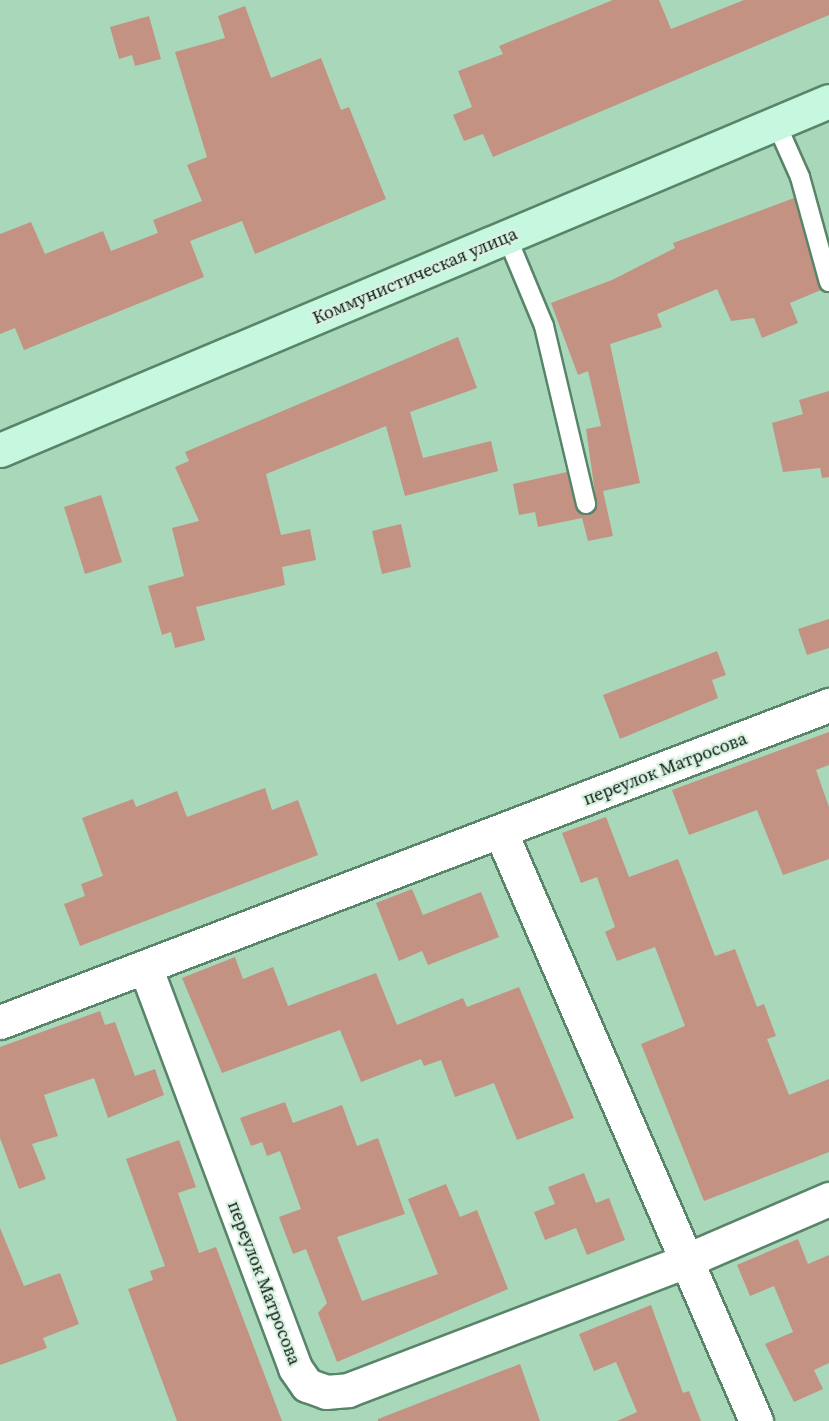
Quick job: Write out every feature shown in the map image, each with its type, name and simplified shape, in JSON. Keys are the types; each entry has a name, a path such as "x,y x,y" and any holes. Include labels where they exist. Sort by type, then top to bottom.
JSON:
{"main road":[{"name":"Коммунистическая улица","path":"0,450 829,101"}],"street":[{"name":"переулок Матросова","path":"0,1022 146,969 829,705"},
{"path":"501,833 756,1421"},
{"name":"переулок Матросова","path":"146,969 295,1368 307,1385 326,1392 348,1390 685,1261 829,1199"}],"lane":[{"path":"776,123 802,185 829,282"},
{"path":"507,237 544,326 586,504"}],"building":[{"path":"613,0 659,0 671,29 744,0 829,0 829,15 493,157 483,134 464,141 453,115 472,107 458,71 503,54 499,46"},
{"path":"245,6 271,78 321,58 341,110 349,107 386,199 255,254 242,221 190,241 204,277 24,350 15,328 0,334 0,234 31,222 45,254 103,231 111,251 158,233 153,220 202,201 187,165 207,157 175,52 225,38 218,16"},
{"path":"149,16 161,59 135,66 132,55 119,59 110,27"},
{"path":"794,198 821,290 790,303 798,323 762,338 754,318 731,321 717,289 657,314 662,327 610,344 640,483 603,491 613,536 588,541 582,518 538,527 535,512 519,515 513,484 567,472 577,511 588,515 597,507 586,429 601,426 588,371 578,375 551,303 612,280 675,248 673,243"},
{"path":"458,337 477,388 410,412 423,458 491,441 498,471 405,496 386,426 266,474 281,535 310,529 316,560 282,567 285,585 196,607 205,640 175,648 171,632 162,635 148,586 184,576 172,528 199,521 175,467 189,461 185,452"},
{"path":"829,391 829,477 822,478 820,468 783,472 772,423 803,414 799,400"},
{"path":"101,495 122,562 85,574 64,507"},
{"path":"401,524 411,567 382,574 372,531"},
{"path":"829,619 829,648 807,655 798,629"},
{"path":"717,651 726,675 712,680 718,698 620,739 603,695"},
{"path":"829,732 829,765 816,770 829,807 829,859 783,875 757,810 689,835 672,790"},
{"path":"265,788 272,810 298,800 318,855 80,946 64,904 85,896 81,884 103,876 82,818 133,799 136,807 177,791 187,817"},
{"path":"606,817 629,877 678,859 715,956 735,949 757,1007 764,1004 776,1036 767,1039 789,1095 829,1079 829,1152 704,1201 641,1044 685,1026 655,947 617,961 605,932 615,927 597,877 581,883 562,833"},
{"path":"412,889 423,915 481,892 499,937 428,965 422,951 399,961 376,903"},
{"path":"235,957 243,979 273,967 288,1006 376,973 397,1025 463,998 467,1007 519,987 574,1118 517,1140 494,1083 455,1097 441,1060 424,1066 421,1059 361,1082 340,1030 222,1073 182,978"},
{"path":"100,1011 105,1025 115,1022 135,1076 155,1069 164,1095 108,1118 94,1078 44,1095 58,1136 32,1144 46,1179 19,1189 0,1138 0,1047"},
{"path":"285,1102 293,1123 342,1105 357,1146 378,1138 405,1214 337,1237 362,1301 438,1274 408,1199 446,1184 460,1217 477,1210 508,1289 337,1362 318,1313 327,1303 306,1249 293,1254 279,1217 301,1209 280,1151 267,1156 262,1142 251,1146 240,1118"},
{"path":"179,1140 196,1187 178,1193 199,1253 216,1247 282,1421 177,1421 128,1289 153,1280 150,1271 165,1266 126,1159"},
{"path":"584,1173 596,1203 609,1198 625,1240 587,1255 576,1228 545,1240 534,1212 555,1204 548,1187"},
{"path":"0,1228 24,1286 60,1273 79,1324 43,1338 47,1348 0,1365"},
{"path":"798,1239 808,1264 829,1255 829,1363 814,1370 823,1389 794,1402 765,1344 793,1332 774,1286 750,1296 737,1265"},
{"path":"651,1305 683,1393 689,1391 701,1421 617,1421 637,1412 616,1362 594,1371 579,1334"},
{"path":"520,1364 540,1421 378,1421 378,1419"}]}
